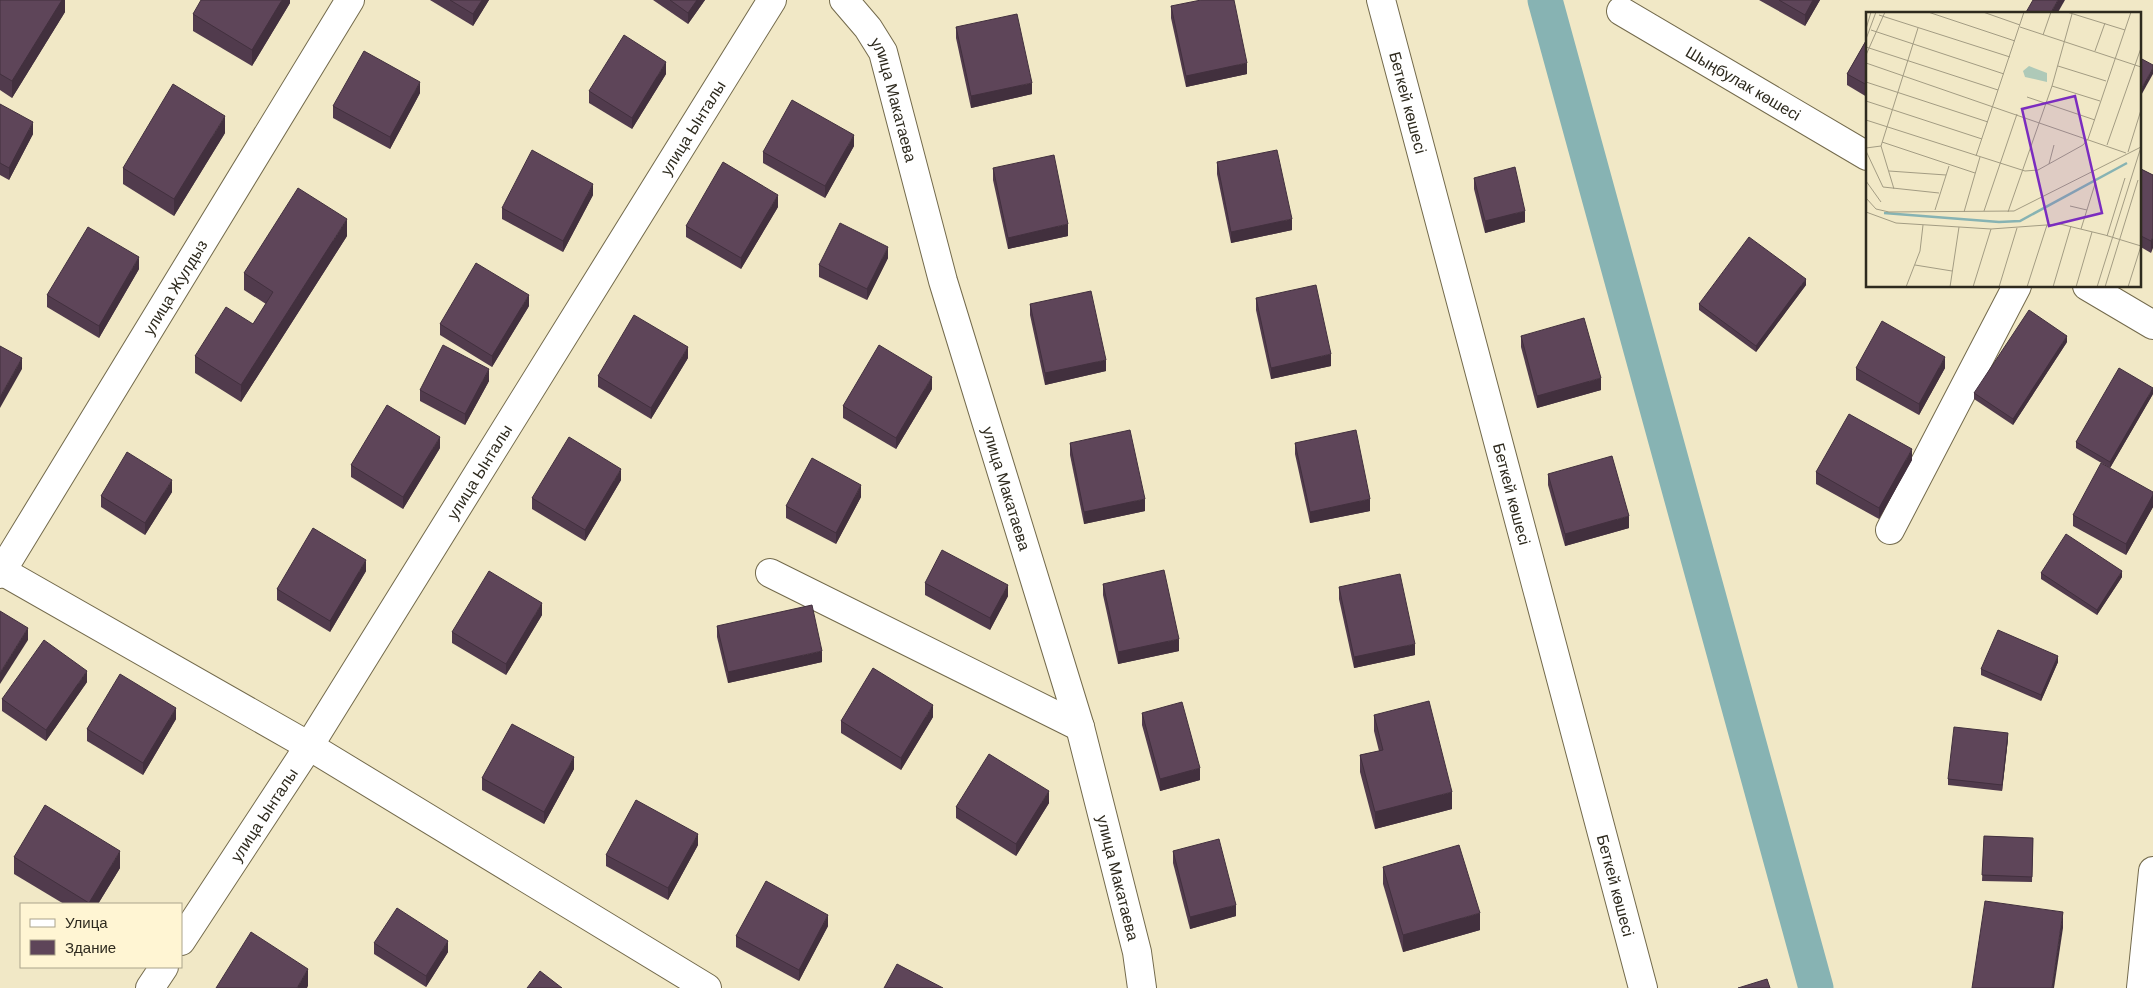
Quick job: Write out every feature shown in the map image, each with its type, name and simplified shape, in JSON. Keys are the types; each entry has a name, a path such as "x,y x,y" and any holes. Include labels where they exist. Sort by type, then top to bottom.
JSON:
{"street":[{"name":"улица Жулдыз","path":"1,572 350,0"},
{"name":"улица Ынталы","path":"182,939 309,746 772,0"},
{"name":"улица Макатаева","path":"844,0 868,28 883,52 943,281 1080,727 1137,952 1142,988"},
{"name":"Беткей көшесі","path":"1381,0 1643,988"},
{"name":"Шыңбулак көшесі","path":"1621,11 1866,155"},
{"path":"1890,530 2016,288"},
{"path":"2090,288 2153,325"},
{"path":"1,572 309,746 707,988"},
{"path":"770,573 1080,727"},
{"path":"2141,988 2153,871"},
{"path":"150,988 163,968"}],"building":[{"path":"0,0 62,0 12,81 0,74"},
{"path":"201,0 282,0 252,50 193,14"},
{"path":"450,0 482,0 473,14"},
{"path":"670,0 697,0 688,13"},
{"path":"1201,0 1234,0 1247,63 1186,76 1171,6"},
{"path":"1779,0 1813,0 1805,15"},
{"path":"2033,0 2058,0 2051,12 2026,12"},
{"path":"1017,14 1032,83 971,96 956,27"},
{"path":"624,35 666,62 632,118 589,91"},
{"path":"1866,41 1866,84 1847,74"},
{"path":"364,51 420,82 390,137 333,106"},
{"path":"2140,58 2153,65 2140,91"},
{"path":"173,84 225,116 174,199 123,168"},
{"path":"792,100 854,135 825,186 763,152"},
{"path":"0,104 33,122 9,168 0,163"},
{"path":"532,150 593,184 563,241 502,208"},
{"path":"1277,150 1292,219 1231,232 1217,162"},
{"path":"1054,155 1068,224 1008,238 993,168"},
{"path":"723,162 778,195 741,258 686,226"},
{"path":"1515,167 1525,211 1485,221 1474,178"},
{"path":"2140,168 2153,175 2153,237 2151,241 2140,236"},
{"path":"298,188 347,219 241,385 195,356 226,307 253,324 273,292 244,273"},
{"path":"840,223 888,247 867,289 819,265"},
{"path":"88,227 139,257 99,326 47,295"},
{"path":"1749,237 1806,279 1756,346 1699,304"},
{"path":"476,263 529,295 492,356 440,324"},
{"path":"1316,285 1331,354 1271,368 1256,298"},
{"path":"1091,291 1106,360 1045,373 1030,304"},
{"path":"2029,310 2067,336 2013,419 1974,393"},
{"path":"634,315 688,347 651,408 598,376"},
{"path":"1584,318 1601,378 1537,396 1521,336"},
{"path":"1882,321 1945,357 1919,404 1856,368"},
{"path":"443,345 489,369 465,414 420,390"},
{"path":"879,345 932,377 896,438 843,406"},
{"path":"0,346 22,358 0,397"},
{"path":"2119,368 2153,388 2110,462 2076,442"},
{"path":"387,405 440,437 403,497 351,465"},
{"path":"1849,414 1912,449 1879,508 1816,472"},
{"path":"1130,430 1145,499 1084,512 1070,443"},
{"path":"1356,430 1370,499 1310,512 1295,443"},
{"path":"569,437 621,469 585,530 532,498"},
{"path":"127,452 172,480 145,523 101,496"},
{"path":"1612,456 1629,516 1565,534 1548,474"},
{"path":"812,458 861,485 836,533 786,506"},
{"path":"2101,463 2153,492 2126,544 2073,515"},
{"path":"313,528 366,560 330,621 277,589"},
{"path":"2066,534 2122,571 2097,610 2041,573"},
{"path":"942,550 1008,585 990,618 925,583"},
{"path":"1164,570 1179,639 1118,652 1103,584"},
{"path":"489,571 542,603 506,664 452,632"},
{"path":"1400,574 1415,644 1354,657 1339,587"},
{"path":"812,605 822,651 728,672 717,626"},
{"path":"0,611 28,628 0,673"},
{"path":"1998,630 2058,656 2041,695 1981,669"},
{"path":"44,640 87,671 46,730 2,699"},
{"path":"873,668 933,705 901,758 841,721"},
{"path":"120,674 176,708 143,763 87,729"},
{"path":"1429,701 1452,792 1375,812 1360,755 1383,750 1374,715"},
{"path":"1182,702 1200,768 1160,779 1142,713"},
{"path":"512,724 574,757 544,812 482,778"},
{"path":"1954,727 2008,733 2002,785 1948,779"},
{"path":"989,754 1049,791 1016,844 956,807"},
{"path":"636,800 698,834 668,888 606,855"},
{"path":"45,805 120,851 89,903 14,857"},
{"path":"1984,836 2033,838 2032,877 1982,875"},
{"path":"1219,839 1236,905 1190,917 1173,851"},
{"path":"1459,845 1480,913 1403,935 1383,867"},
{"path":"766,881 828,915 799,970 736,936"},
{"path":"1985,901 2063,912 2052,988 1972,988"},
{"path":"397,908 448,941 426,976 374,943"},
{"path":"251,932 308,969 297,988 216,988"},
{"path":"897,964 943,988 884,988"},
{"path":"540,971 562,988 527,988"},
{"path":"1767,979 1770,988 1738,988"}],"waterway":[{"path":"1545,0 1816,988"}]}
